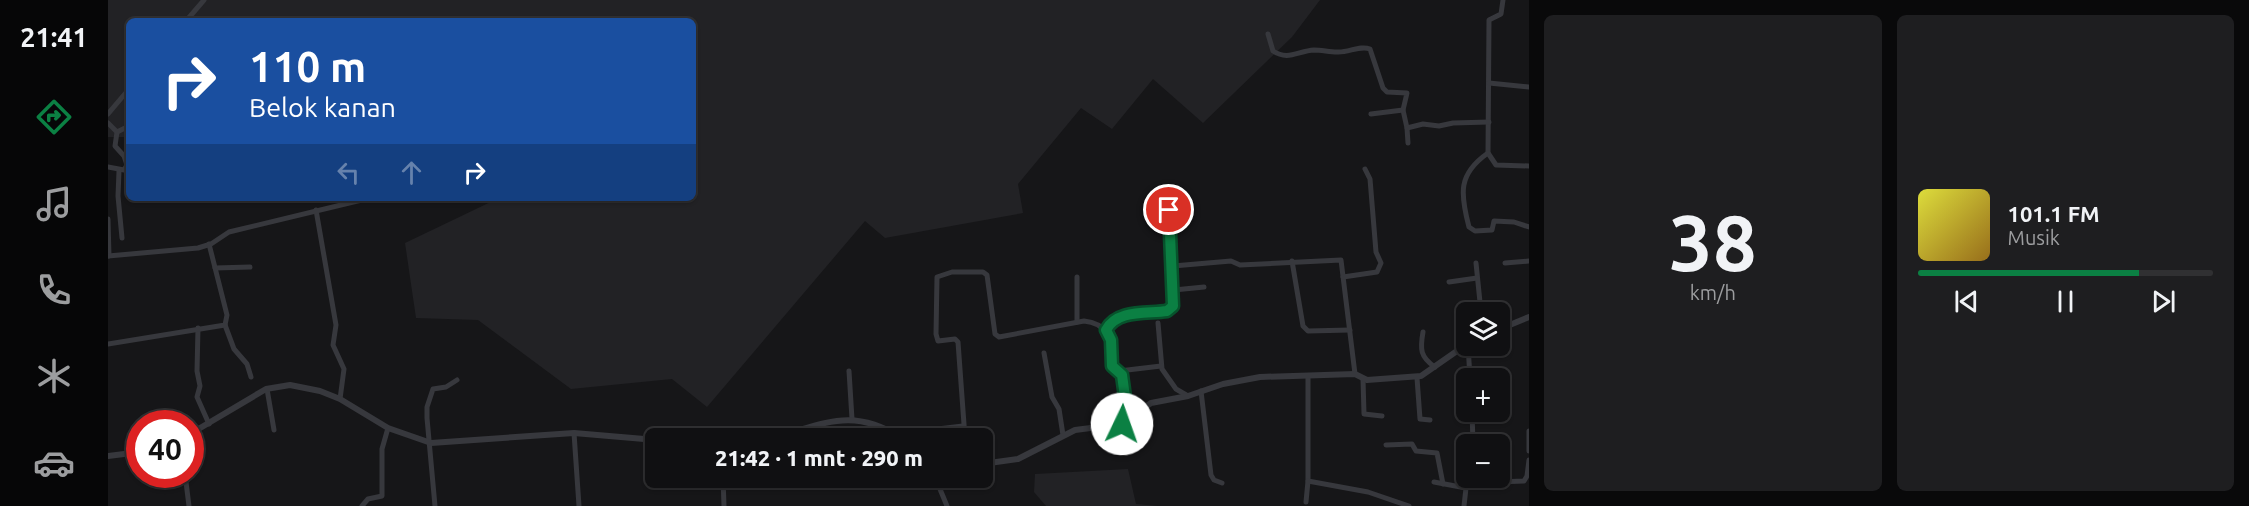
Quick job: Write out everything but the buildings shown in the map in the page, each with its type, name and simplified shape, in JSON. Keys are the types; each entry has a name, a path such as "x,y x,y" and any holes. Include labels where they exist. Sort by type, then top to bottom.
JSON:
{"street":[{"path":"189,18 204,0"},
{"path":"1503,0 1502,14 1489,20 1488,153 1496,165 1529,166"},
{"path":"1268,34 1273,51 1288,57 1310,50 1337,52 1367,47 1372,53 1378,81 1383,88 1387,92 1407,93 1403,110 1408,143"},
{"path":"1489,83 1529,87"},
{"path":"108,114 126,95"},
{"path":"1371,114 1403,110"},
{"path":"1407,128 1423,124 1440,126 1453,123 1489,122"},
{"path":"108,123 117,132"},
{"path":"117,132 126,128"},
{"path":"117,132 115,146 126,162"},
{"path":"1488,153 1473,165 1464,181 1469,226 1475,231 1492,230 1494,221 1502,220 1529,228"},
{"path":"108,167 119,171 126,167"},
{"path":"1343,277 1377,272 1381,263 1376,252 1370,179 1365,169"},
{"path":"119,171 118,196 122,238"},
{"path":"108,219 108,256 184,250 209,244 230,232 356,201"},
{"path":"316,210 336,325 333,345 344,369 340,399"},
{"path":"1106,330 1110,322 1119,316 1170,310 1175,301 1169,210"},
{"path":"209,244 227,315 225,325 234,349 247,364 251,377"},
{"path":"1173,266 1231,261 1240,265 1341,260 1355,375"},
{"path":"1292,261 1303,326 1308,330 1350,330"},
{"path":"1505,263 1529,261"},
{"path":"1476,263 1481,302"},
{"path":"215,268 250,267"},
{"path":"946,428 963,426 958,342 955,339 938,341 936,334 937,277 952,272 983,272 987,275 993,325 995,334 999,337 1077,322 1092,322 1106,330 1111,340 1112,366 1119,371 1161,366"},
{"path":"1077,277 1077,322"},
{"path":"1449,282 1477,278"},
{"path":"1174,290 1204,287"},
{"path":"1510,325 1529,317"},
{"path":"1158,322 1161,366 1176,389 1188,396"},
{"path":"108,344 225,325"},
{"path":"198,328 197,371 200,386 197,397 208,424"},
{"path":"1423,332 1421,352 1424,359 1435,367"},
{"path":"1044,353 1052,397 1059,410 1063,435"},
{"path":"993,462 1018,459 1075,430 1116,426 1151,403 1188,396 1243,380 1355,375 1363,379 1417,378 1456,353"},
{"path":"849,371 852,419"},
{"path":"1119,371 1128,419"},
{"path":"1306,502 1308,377"},
{"path":"1417,378 1420,419 1430,420"},
{"path":"1363,379 1364,414 1382,416"},
{"path":"435,506 430,475 431,443 427,407 433,389 446,387 457,380"},
{"path":"204,426 267,388 304,386 340,399 388,428 431,443 574,433 645,439"},
{"path":"267,388 274,430"},
{"path":"1201,392 1211,475 1214,480 1222,483"},
{"path":"805,428 830,421 852,419 877,427"},
{"path":"362,506 368,499 382,496 382,448 388,428"},
{"path":"1529,431 1529,451"},
{"path":"574,433 579,506"},
{"path":"1386,445 1412,444 1416,451 1437,453 1443,483"},
{"path":"108,456 126,454"},
{"path":"1510,482 1524,481 1529,460"},
{"path":"1308,481 1386,498 1409,506"},
{"path":"1434,482 1456,483"},
{"path":"187,488 189,506"},
{"path":"723,488 724,506"},
{"path":"940,488 947,506"},
{"path":"1464,506 1468,488"},
{"path":"1384,506 1386,498"}],"shaded area":[{"path":"108,0 1320,0 1292,37 1203,123 1153,79 1112,129 1081,108 1018,184 1023,213 885,238 865,221 707,407 672,379 571,389 478,320 416,318 405,243 493,201 696,201 696,18 126,18 126,137 108,137"},
{"path":"1128,469 1136,504 1158,506 1046,506 1034,492 1035,474"}],"route":[{"path":"1122,424 1128,419 1122,375 1112,366 1111,340 1106,330 1113,318 1167,311 1173,306 1175,301 1169,210"}]}
